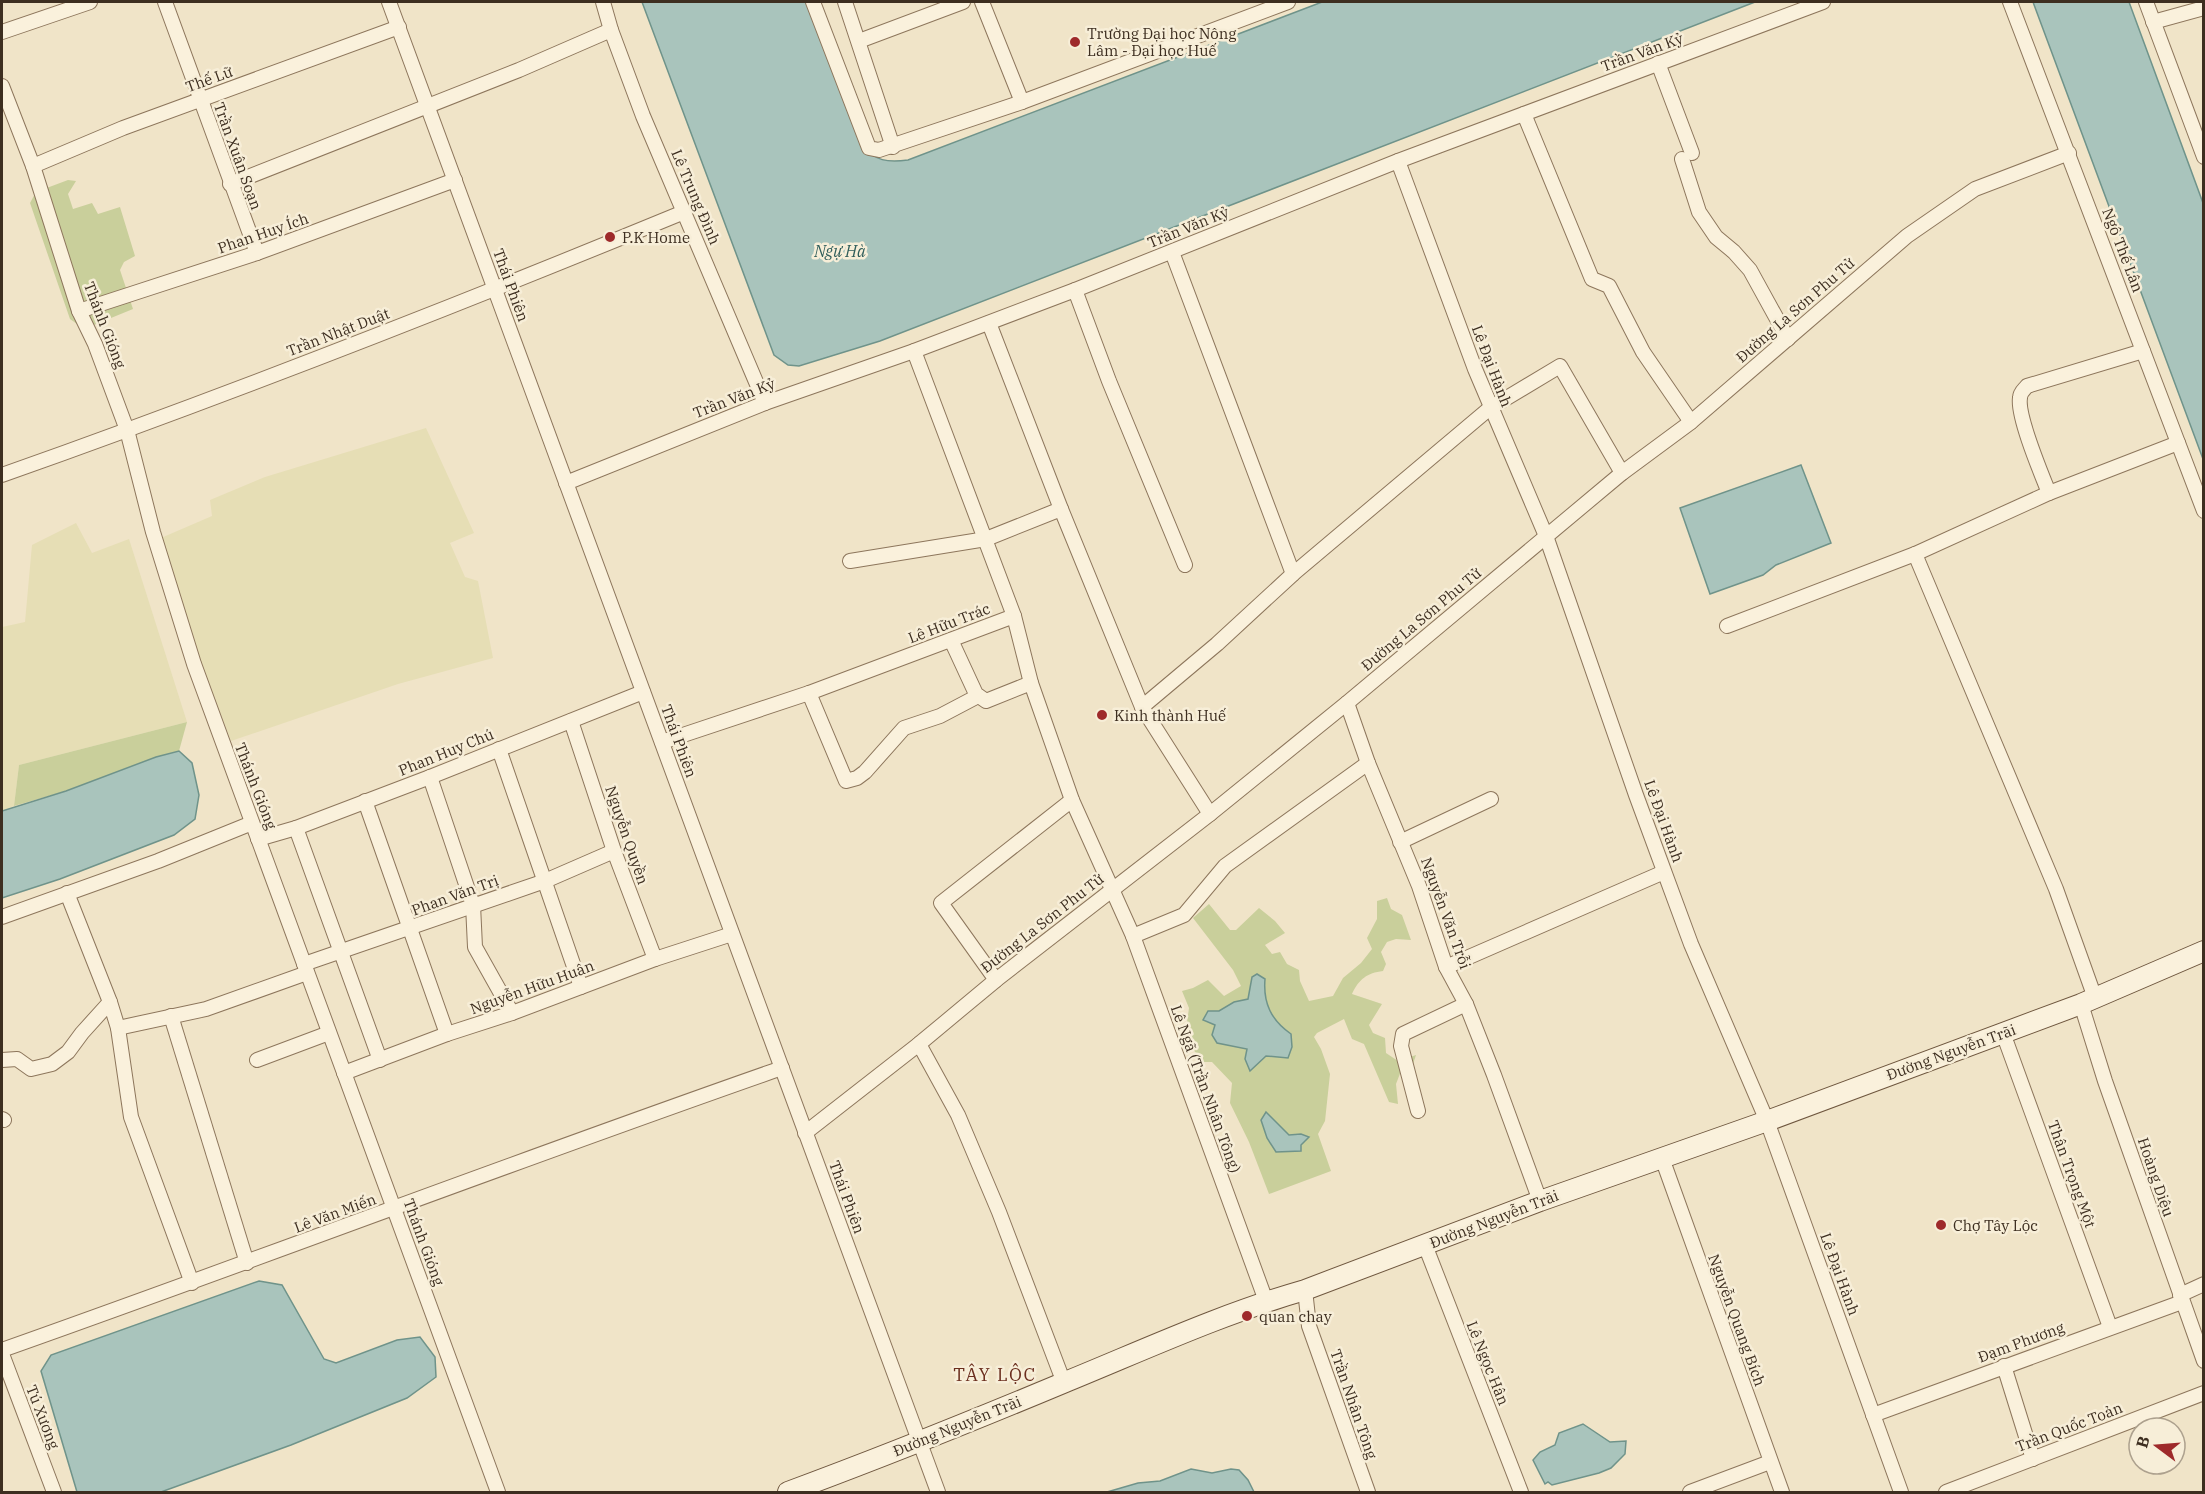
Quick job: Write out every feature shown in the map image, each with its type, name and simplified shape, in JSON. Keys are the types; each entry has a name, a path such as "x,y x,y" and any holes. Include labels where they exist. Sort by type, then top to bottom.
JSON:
{"main road":[{"name":"Đường Nguyễn Trãi","path":"788,1492 1064,1383 1161,1340 1266,1301 1305,1290 1540,1201 1767,1121 2003,1033 2088,1001 2204,951"}],"street":[{"path":"2,32 90,2"},
{"name":"Trần Xuân Soạn","path":"165,2 257,253"},
{"name":"Thái Phiên","path":"389,2 938,1492"},
{"name":"Lê Trung Đình","path":"603,2 611,30 644,116 765,403"},
{"path":"813,2 869,148 879,150 1022,102 1288,2"},
{"path":"845,2 893,147"},
{"path":"859,41 963,2"},
{"path":"982,2 1022,102"},
{"name":"Trần Văn Kỷ","path":"566,483 765,403 989,323 1398,161 1823,2"},
{"name":"Ngô Thế Lân","path":"2010,2 2204,512"},
{"path":"2146,2 2204,157"},
{"path":"2153,22 2204,8"},
{"name":"Thế Lữ","path":"33,166 84,143 399,27"},
{"path":"230,184 428,107 611,30"},
{"path":"1658,63 1687,156 1699,212 1716,237 1750,270 1788,339"},
{"name":"Thánh Gióng","path":"2,86 33,166 80,311 95,344 127,430 153,532 194,664 498,1492"},
{"path":"1524,114 1592,279 1609,286 1643,352 1691,422"},
{"name":"Đường La Sơn Phu Tử","path":"806,1133 996,980 1347,704 1622,472 1691,422 1907,236 1975,189 2068,153"},
{"name":"Lê Đại Hành","path":"1398,161 1490,408 1546,536 1696,959 1767,1121 1901,1492"},
{"name":"Phan Huy Ích","path":"80,311 257,253 455,180"},
{"name":"Trần Nhật Duật","path":"2,476 495,290 684,212"},
{"path":"1172,252 1293,574"},
{"path":"1075,290 1109,381 1185,565"},
{"path":"989,323 1142,708 1210,814"},
{"name":"Lê Hữu Trác","path":"662,742 809,693 1014,616 914,351"},
{"path":"2049,493 2027,434 2019,401 2020,394 2027,386 2143,351"},
{"path":"1142,708 1217,644 1293,574 1490,408 1560,366 1622,472"},
{"path":"1727,626 1915,554 2049,493 2178,443"},
{"path":"850,561 986,539 1061,509"},
{"name":"Hoàng Diệu","path":"1915,554 2056,889 2088,1001 2105,1081 2204,1361"},
{"name":"Lê Ngã (Trần Nhân Tông)","path":"1014,616 1030,683 1071,800 1133,936 1266,1301"},
{"path":"951,640 978,696 985,701 1030,683"},
{"name":"Phan Huy Chú","path":"258,839 296,828 430,777 643,692"},
{"path":"809,693 846,780 857,778 865,772 904,728 940,716 978,696"},
{"name":"Nguyễn Văn Trỗi","path":"1347,704 1368,763 1419,886 1446,967 1466,1005 1540,1201"},
{"name":"Nguyễn Quyền","path":"571,721 614,851 655,959"},
{"path":"499,749 581,987"},
{"path":"1133,936 1184,915 1225,866 1368,763"},
{"path":"430,777 473,904 475,947 512,1013"},
{"path":"996,980 941,903 1071,800"},
{"path":"1400,842 1491,800"},
{"path":"365,801 447,1034"},
{"path":"2,917 158,861 252,823"},
{"path":"296,828 380,1060"},
{"name":"Phan Văn Trị","path":"118,1028 206,1009 305,969 340,952 545,880 614,851"},
{"path":"1446,967 1664,872"},
{"path":"68,893 118,1028 131,1117 192,1283"},
{"name":"Nguyễn Hữu Huân","path":"344,1073 655,959 732,934"},
{"path":"2,1060 17,1059 31,1069 52,1064 68,1052 110,1002"},
{"path":"1418,1111 1401,1046 1403,1034 1466,1005"},
{"path":"171,1016 247,1263"},
{"path":"257,1060 329,1033"},
{"name":"Thân Trọng Một","path":"2003,1033 2110,1327"},
{"path":"918,1044 958,1115 999,1212 1064,1383"},
{"name":"Lê Văn Miến","path":"2,1352 579,1139 782,1068"},
{"name":"Nguyễn Quang Bích","path":"1662,1158 1782,1492"},
{"name":"Lê Ngọc Hân","path":"1425,1245 1521,1492"},
{"name":"Đạm Phương","path":"1872,1415 2110,1327 2181,1298 2204,1284"},
{"name":"Trần Nhân Tông","path":"1305,1290 1310,1326 1368,1492"},
{"name":"Tú Xương","path":"2,1352 54,1492"},
{"path":"2004,1366 2033,1459"},
{"name":"Trần Quốc Toản","path":"1946,1492 2204,1393"},
{"path":"1690,1492 1770,1462"}],"shaded area":[{"path":"426,428 474,533 450,543 465,577 478,581 493,658 398,684 231,741 154,541 212,516 210,500 265,477"},
{"path":"76,523 92,553 129,539 187,722 19,765 14,806 2,811 2,627 25,622 32,545"}],"green space":[{"path":"68,180 76,181 68,194 73,209 92,203 98,214 120,207 135,256 124,262 120,270 133,309 84,329 70,319 30,203 36,192"},
{"path":"187,722 179,751 156,757 66,791 14,806 19,765"},
{"path":"1387,898 1391,909 1402,915 1411,940 1396,939 1387,942 1381,952 1386,964 1383,971 1372,973 1364,978 1352,994 1382,1004 1369,1025 1373,1033 1385,1038 1386,1053 1398,1061 1416,1055 1413,1064 1401,1071 1396,1084 1398,1104 1389,1102 1364,1044 1352,1039 1344,1019 1317,1033 1314,1037 1330,1074 1325,1121 1318,1134 1331,1171 1269,1194 1249,1142 1230,1103 1232,1083 1212,1062 1202,1062 1185,1037 1189,1008 1182,991 1208,980 1224,996 1241,986 1233,970 1193,918 1209,904 1230,930 1236,930 1259,908 1285,933 1265,945 1272,954 1280,952 1287,964 1299,970 1300,981 1309,1001 1333,996 1343,978 1361,963 1372,949 1367,938 1377,919 1377,901","holes":["1266,1112 1289,1135 1301,1134 1301,1151 1295,1151"]}],"water":[{"name":"Ngự Hà","path":"642,2 807,2 861,145 877,158 894,161 908,160 1322,2 1755,2 880,341 799,366 788,365 774,355"},
{"path":"2033,2 2129,2 2203,203 2203,459"},
{"path":"1801,465 1831,543 1776,565 1763,575 1710,594 1680,508"},
{"path":"179,751 192,763 199,795 195,819 174,835 60,879 2,898 2,811"},
{"path":"1257,974 1265,979 1267,1003 1273,1017 1291,1034 1292,1047 1288,1058 1266,1056 1250,1071 1245,1059 1247,1049 1217,1043 1212,1035 1215,1025 1203,1020 1208,1011 1219,1011 1234,1002 1248,999 1252,977"},
{"path":"1266,1112 1289,1135 1301,1134 1309,1137 1301,1145 1301,1151 1276,1152 1267,1138 1261,1120"},
{"path":"259,1281 282,1285 324,1359 336,1363 397,1340 420,1337 435,1357 436,1377 407,1398 291,1445 161,1492 77,1492 41,1371 51,1355"},
{"path":"1583,1424 1610,1442 1626,1441 1625,1454 1611,1468 1599,1473 1552,1485 1548,1482 1545,1484 1533,1460 1540,1452 1555,1445 1559,1433"},
{"path":"1191,1469 1212,1473 1231,1469 1239,1470 1248,1480 1254,1492 1107,1492 1138,1483 1160,1481"}],"place":[{"name":"Trường Đại học Nông Lâm - Đại học Huế","path":"1075,42"},
{"name":"P.K Home","path":"610,237"},
{"name":"Kinh thành Huế","path":"1102,715"},
{"name":"Chợ Tây Lộc","path":"1941,1225"},
{"name":"quan chay","path":"1247,1316"}],"district":[{"name":"TÂY LỘC","path":"995,1374"}]}
